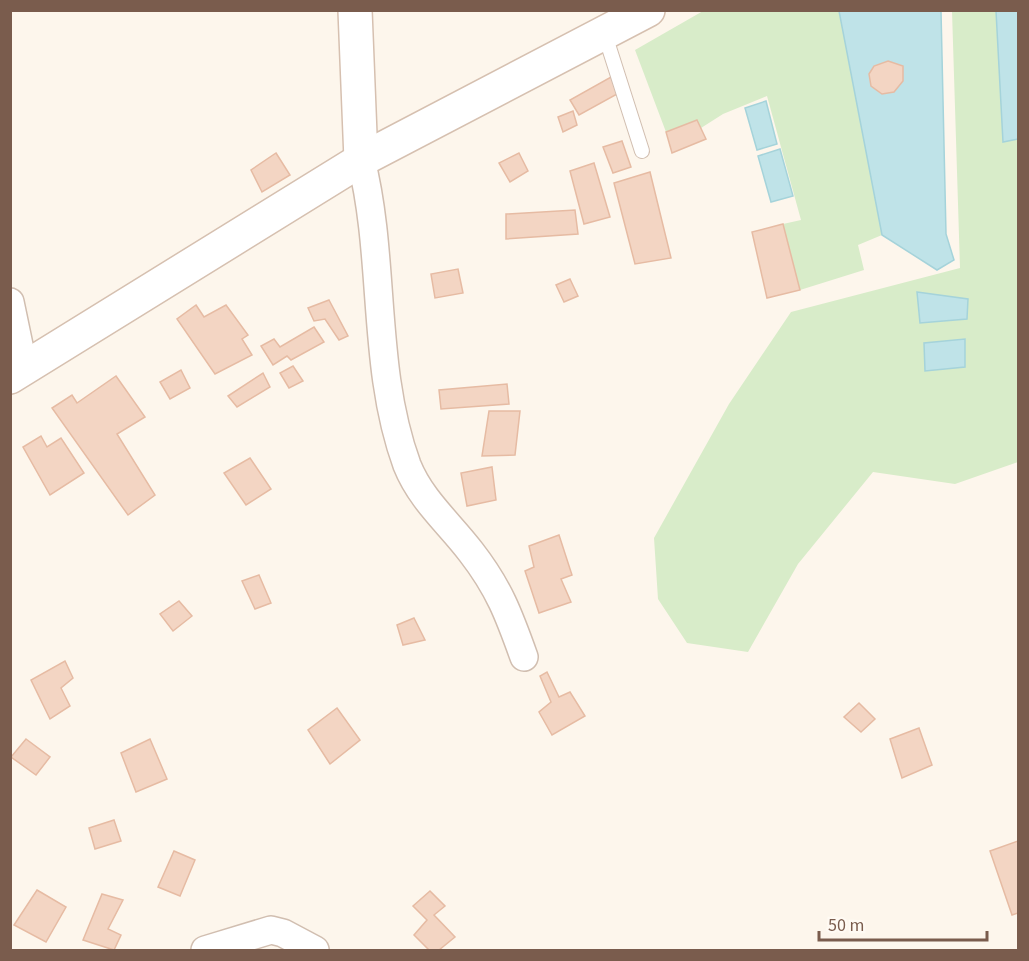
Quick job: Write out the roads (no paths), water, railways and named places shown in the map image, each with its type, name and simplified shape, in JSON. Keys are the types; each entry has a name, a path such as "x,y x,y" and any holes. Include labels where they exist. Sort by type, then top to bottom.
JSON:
{"street":[{"path":"355,10 361,159 369,192 376,288 387,377 406,462 419,490 470,551 498,591 514,624 524,657"},
{"path":"10,302 17,373 361,159 605,35 648,10"},
{"path":"205,951 272,930 283,933 315,951"}],"lane":[{"path":"605,35 642,151"}],"water":[{"path":"839,11 941,11 946,234 954,260 937,270 882,235"},
{"path":"996,11 1018,11 1018,139 1003,142"},
{"path":"766,101 777,144 757,150 745,108"},
{"path":"780,149 793,196 771,202 758,156"},
{"path":"917,292 968,299 967,319 920,323"},
{"path":"965,339 965,367 925,371 924,343"}]}
